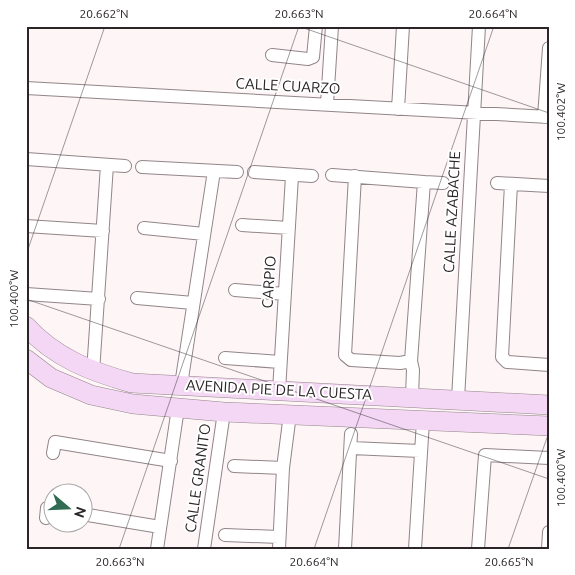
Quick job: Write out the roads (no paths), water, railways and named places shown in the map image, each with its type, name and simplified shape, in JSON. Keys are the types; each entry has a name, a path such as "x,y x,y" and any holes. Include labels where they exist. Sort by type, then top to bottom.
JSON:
{"main road":[{"name":"AVENIDA PIE DE LA CUESTA","path":"26,326 64,358 93,372 132,383 412,396 549,405"},
{"name":"AVENIDA PIE DE LA CUESTA","path":"26,359 51,378 91,395 133,404 224,412 549,426"}],"street":[{"path":"272,55 308,59 313,57 316,26"},
{"path":"327,104 332,26"},
{"path":"398,109 403,26"},
{"name":"CALLE AZABACHE","path":"458,399 479,26"},
{"path":"547,117 549,48"},
{"name":"CALLE CUARZO","path":"26,88 547,117"},
{"path":"26,159 125,166"},
{"path":"93,372 107,165"},
{"path":"142,167 237,172"},
{"path":"181,384 214,171"},
{"path":"254,172 312,176"},
{"path":"332,175 443,183"},
{"name":"CARPIO","path":"279,391 292,176"},
{"path":"355,176 345,355 348,364 411,361"},
{"path":"412,396 414,370 411,361 424,182"},
{"path":"497,183 549,186"},
{"path":"511,184 502,357 507,362 549,365"},
{"path":"242,225 289,228"},
{"path":"26,226 103,231"},
{"path":"144,228 204,234"},
{"path":"235,290 285,294"},
{"path":"26,294 99,299"},
{"path":"137,298 193,303"},
{"path":"225,358 280,362"},
{"path":"157,549 178,408"},
{"name":"CALLE GRANITO","path":"204,549 224,412"},
{"path":"225,535 279,543 283,468 290,414"},
{"path":"414,549 423,421"},
{"path":"345,549 351,434"},
{"path":"53,453 55,442 171,461"},
{"path":"351,448 420,452"},
{"path":"478,549 485,455 549,458"},
{"path":"234,466 283,468"},
{"path":"92,516 160,527"},
{"path":"548,549 549,532"}]}
